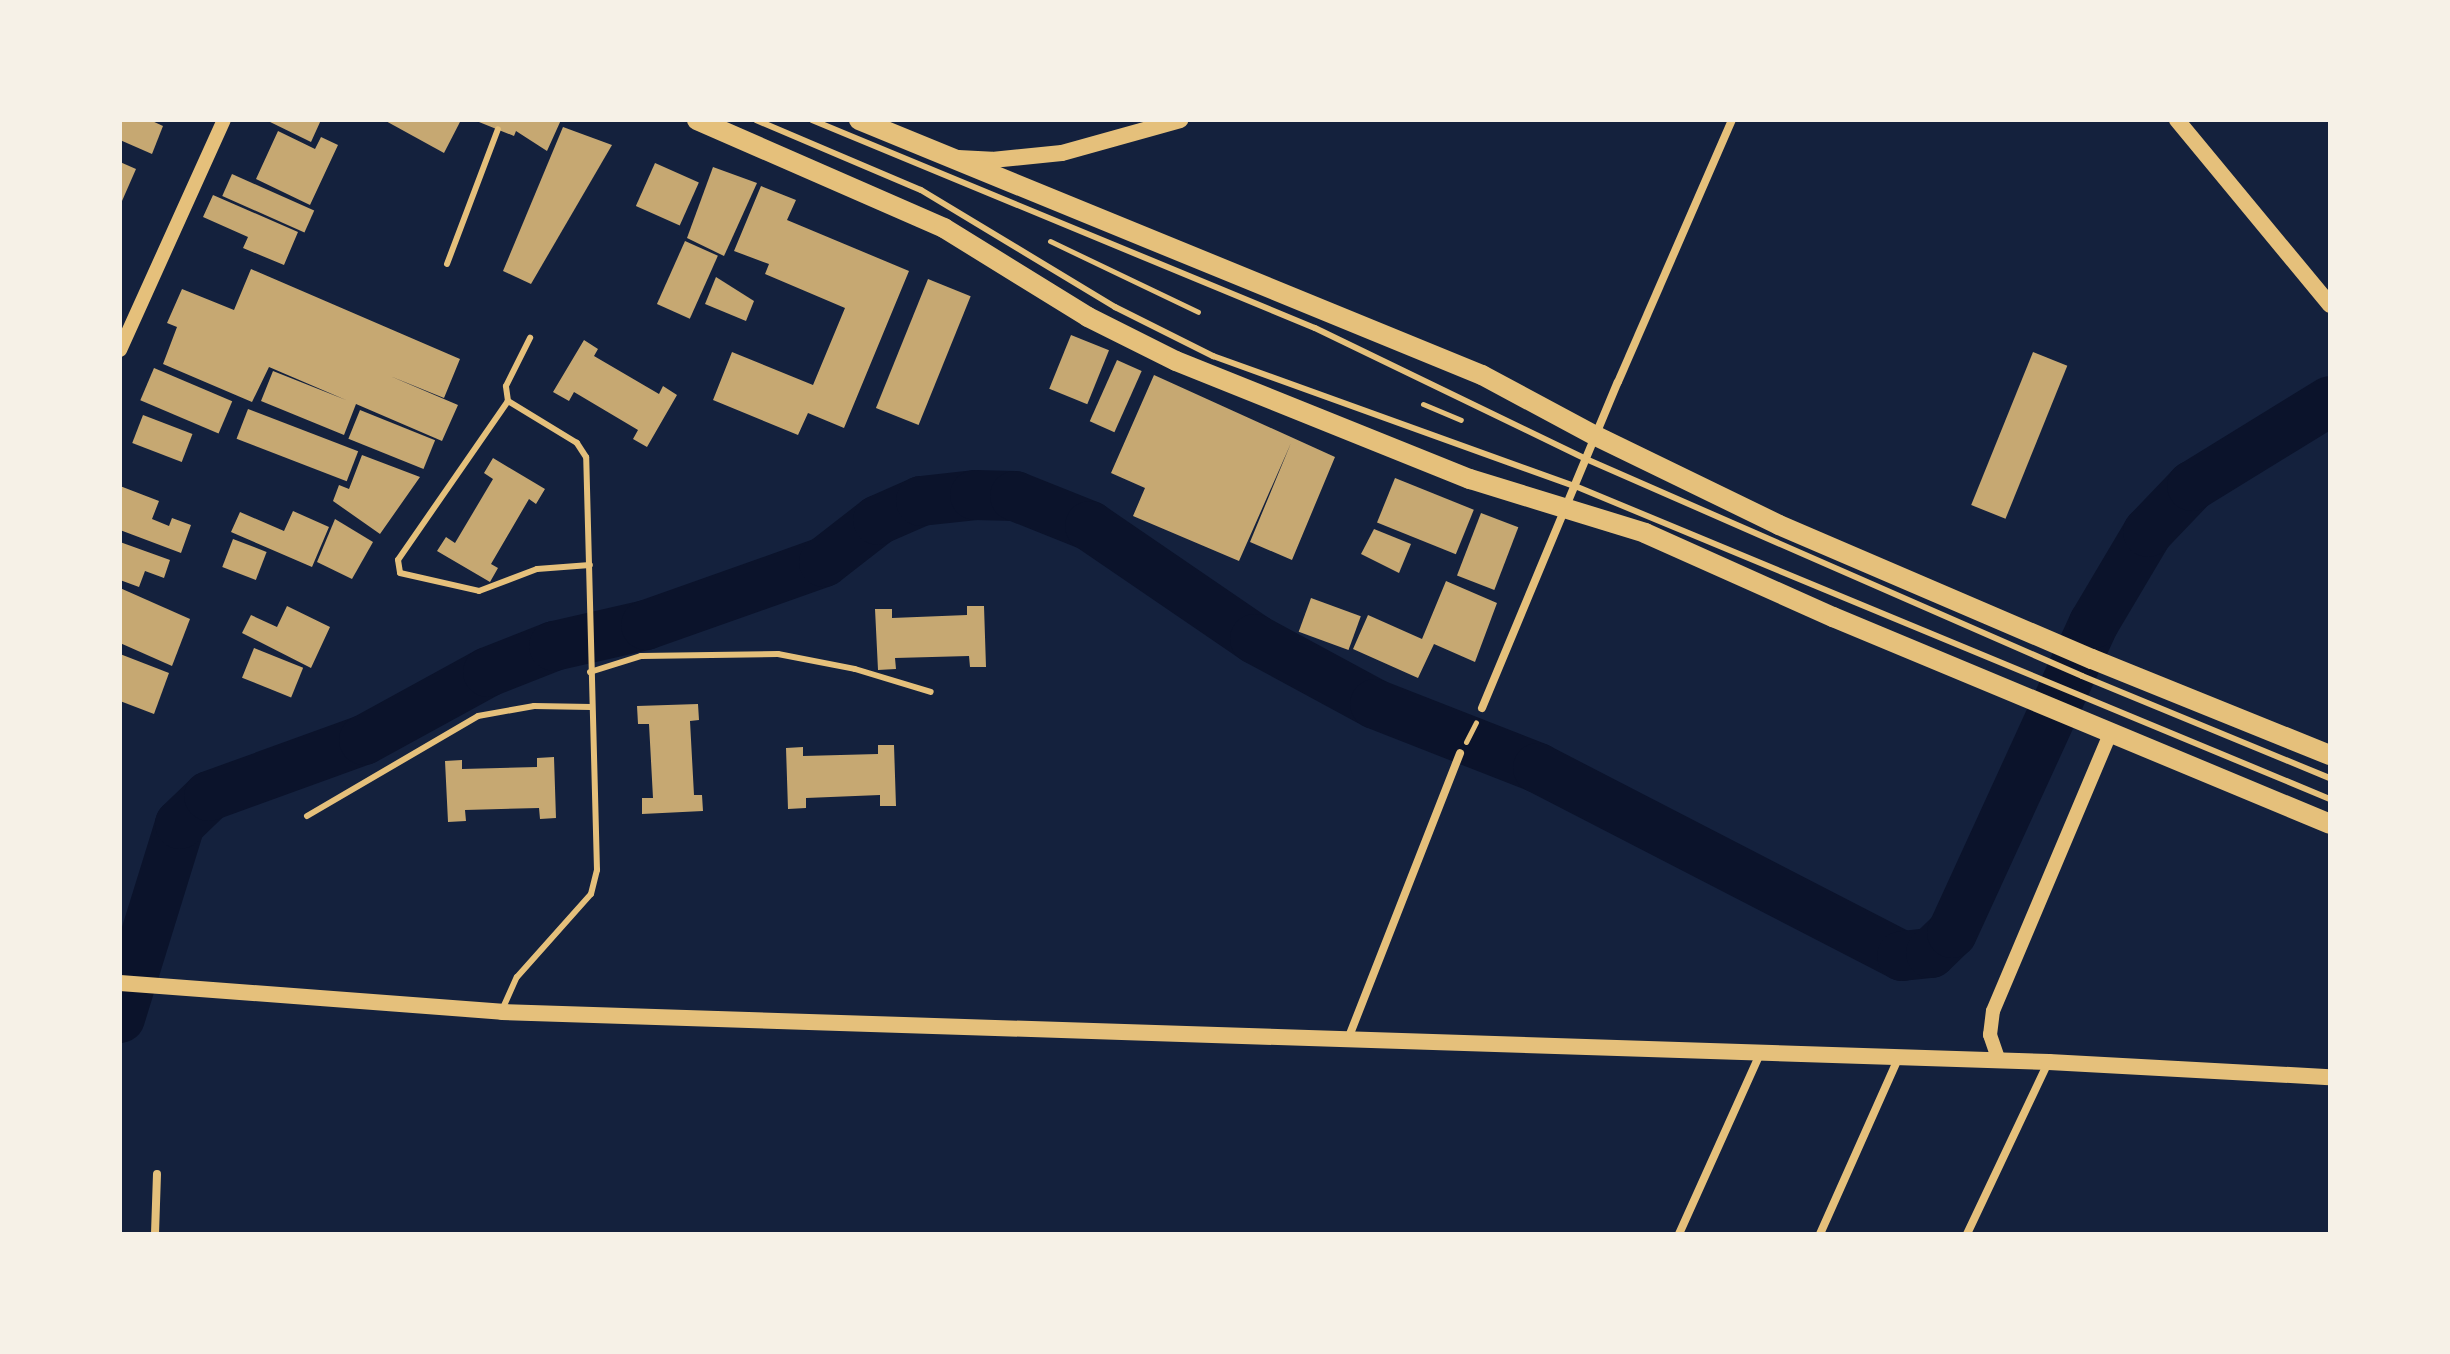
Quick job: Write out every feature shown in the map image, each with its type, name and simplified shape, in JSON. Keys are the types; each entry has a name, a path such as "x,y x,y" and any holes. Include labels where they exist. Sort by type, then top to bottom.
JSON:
{"main road":[{"path":"697,120 944,228 1088,317 1176,361 1470,479 1645,533 2110,734 2330,824"},
{"path":"859,120 1482,375 1596,436 1779,525 2087,668 2330,755"},
{"path":"946,157 992,160 1062,153 1180,120"},
{"path":"2177,120 2330,305"},
{"path":"120,983 502,1012 2049,1062 2330,1077"}],"street":[{"path":"120,350 224,120"},
{"path":"1482,708 1732,120"},
{"path":"1999,1061 1990,1035 1993,1011 2110,734"},
{"path":"1347,1040 1462,750"},
{"path":"1679,1234 1760,1054"},
{"path":"1820,1234 1898,1059"},
{"path":"1967,1234 2049,1062"},
{"path":"155,1234 157,1174"}],"lane":[{"path":"756,120 921,190 1019,252 1170,337 1299,390 1575,486 2330,799"},
{"path":"812,120 1315,328 1586,459 2062,657"},
{"path":"447,264 498,129"},
{"path":"530,338 506,386 508,401 398,560 400,573 479,591 537,569 590,565"},
{"path":"502,1012 517,977 591,894 597,870 589,659 590,565 582,449 508,401"},
{"path":"590,672 641,656 778,654 855,669 931,692"},
{"path":"2087,668 2330,778"},
{"path":"307,816 478,716 534,706 591,707"}],"path":[{"path":"1050,241 1198,312"},
{"path":"1462,750 1475,724"}],"building":[{"path":"120,120 150,120 163,126 152,154 120,140"},
{"path":"266,120 321,120 311,142"},
{"path":"384,120 461,120 444,153"},
{"path":"474,120 561,120 547,151 516,131 514,136"},
{"path":"563,127 612,145 531,284 503,271"},
{"path":"278,131 315,149 321,137 338,145 310,205 256,179"},
{"path":"120,162 136,169 122,201 120,200"},
{"path":"655,163 699,183 680,225 636,206"},
{"path":"713,167 757,183 724,256 687,238"},
{"path":"232,174 314,211 304,233 222,196"},
{"path":"761,186 796,200 787,220 909,271 844,428 808,413 798,435 713,400 732,352 813,385 845,308 765,274 769,264 734,251"},
{"path":"213,195 298,232 284,265 243,248 248,237 203,217"},
{"path":"685,241 718,256 690,319 657,304"},
{"path":"251,269 460,359 444,398 390,376 458,405 442,441 356,404 344,435 261,401 273,371 346,400 269,367 252,402 163,364 177,327 167,323 182,289 234,310"},
{"path":"716,277 754,301 746,321 705,304"},
{"path":"928,279 971,296 919,425 876,408"},
{"path":"1071,335 1109,350 1087,404 1049,389"},
{"path":"584,340 598,349 594,356 659,394 663,386 677,395 647,447 633,439 638,430 574,392 569,401 553,392"},
{"path":"2033,352 2067,366 2005,519 1971,505"},
{"path":"1117,360 1142,371 1114,432 1090,421"},
{"path":"154,368 232,401 219,433 140,400"},
{"path":"1154,375 1335,457 1292,560 1250,542 1291,443 1239,561 1133,516 1145,488 1111,473"},
{"path":"248,409 358,451 347,481 237,439"},
{"path":"360,410 435,440 423,469 348,439"},
{"path":"143,415 192,434 182,462 132,443"},
{"path":"362,455 420,477 380,534 333,501 339,485 349,489"},
{"path":"493,458 545,489 536,504 529,499 491,564 498,568 490,582 437,551 446,537 455,543 493,479 484,473"},
{"path":"1395,478 1474,510 1456,554 1377,523"},
{"path":"120,486 159,501 152,519 169,526 172,518 191,525 181,553 120,530"},
{"path":"293,511 329,527 312,567 231,532 240,512 284,531"},
{"path":"1481,513 1518,527 1494,590 1457,576"},
{"path":"335,519 373,542 352,579 317,562"},
{"path":"1374,529 1411,544 1399,573 1361,554"},
{"path":"233,539 267,552 256,580 222,567"},
{"path":"120,542 170,560 164,578 145,571 139,587 120,580"},
{"path":"1446,581 1497,603 1475,662 1434,644 1418,678 1353,649 1368,615 1422,639"},
{"path":"120,588 190,619 172,666 120,643"},
{"path":"1311,598 1361,616 1348,650 1299,632"},
{"path":"287,606 330,627 311,668 242,633 251,615 277,627"},
{"path":"967,606 984,606 986,667 970,667 969,656 895,658 896,669 878,670 875,609 892,609 892,618 967,615"},
{"path":"254,648 303,668 291,698 242,678"},
{"path":"120,654 169,673 154,714 120,701"},
{"path":"698,704 699,720 690,721 694,795 702,795 703,811 642,814 642,798 653,798 649,724 638,724 637,706"},
{"path":"878,745 894,745 896,806 880,806 880,795 806,798 806,808 788,809 786,748 803,747 803,756 878,754"},
{"path":"554,757 556,818 540,819 539,808 465,810 466,821 448,822 445,761 462,760 462,769 537,767 537,758"}],"waterway":[{"path":"120,1018 180,824 209,796 364,740 488,672 554,646 646,625 824,562 878,520 921,501 975,495 1015,496 1090,526 1255,639 1375,704 1538,768 1902,956 1931,953 1952,933 2094,623 2148,532 2192,486 2330,401"}]}
